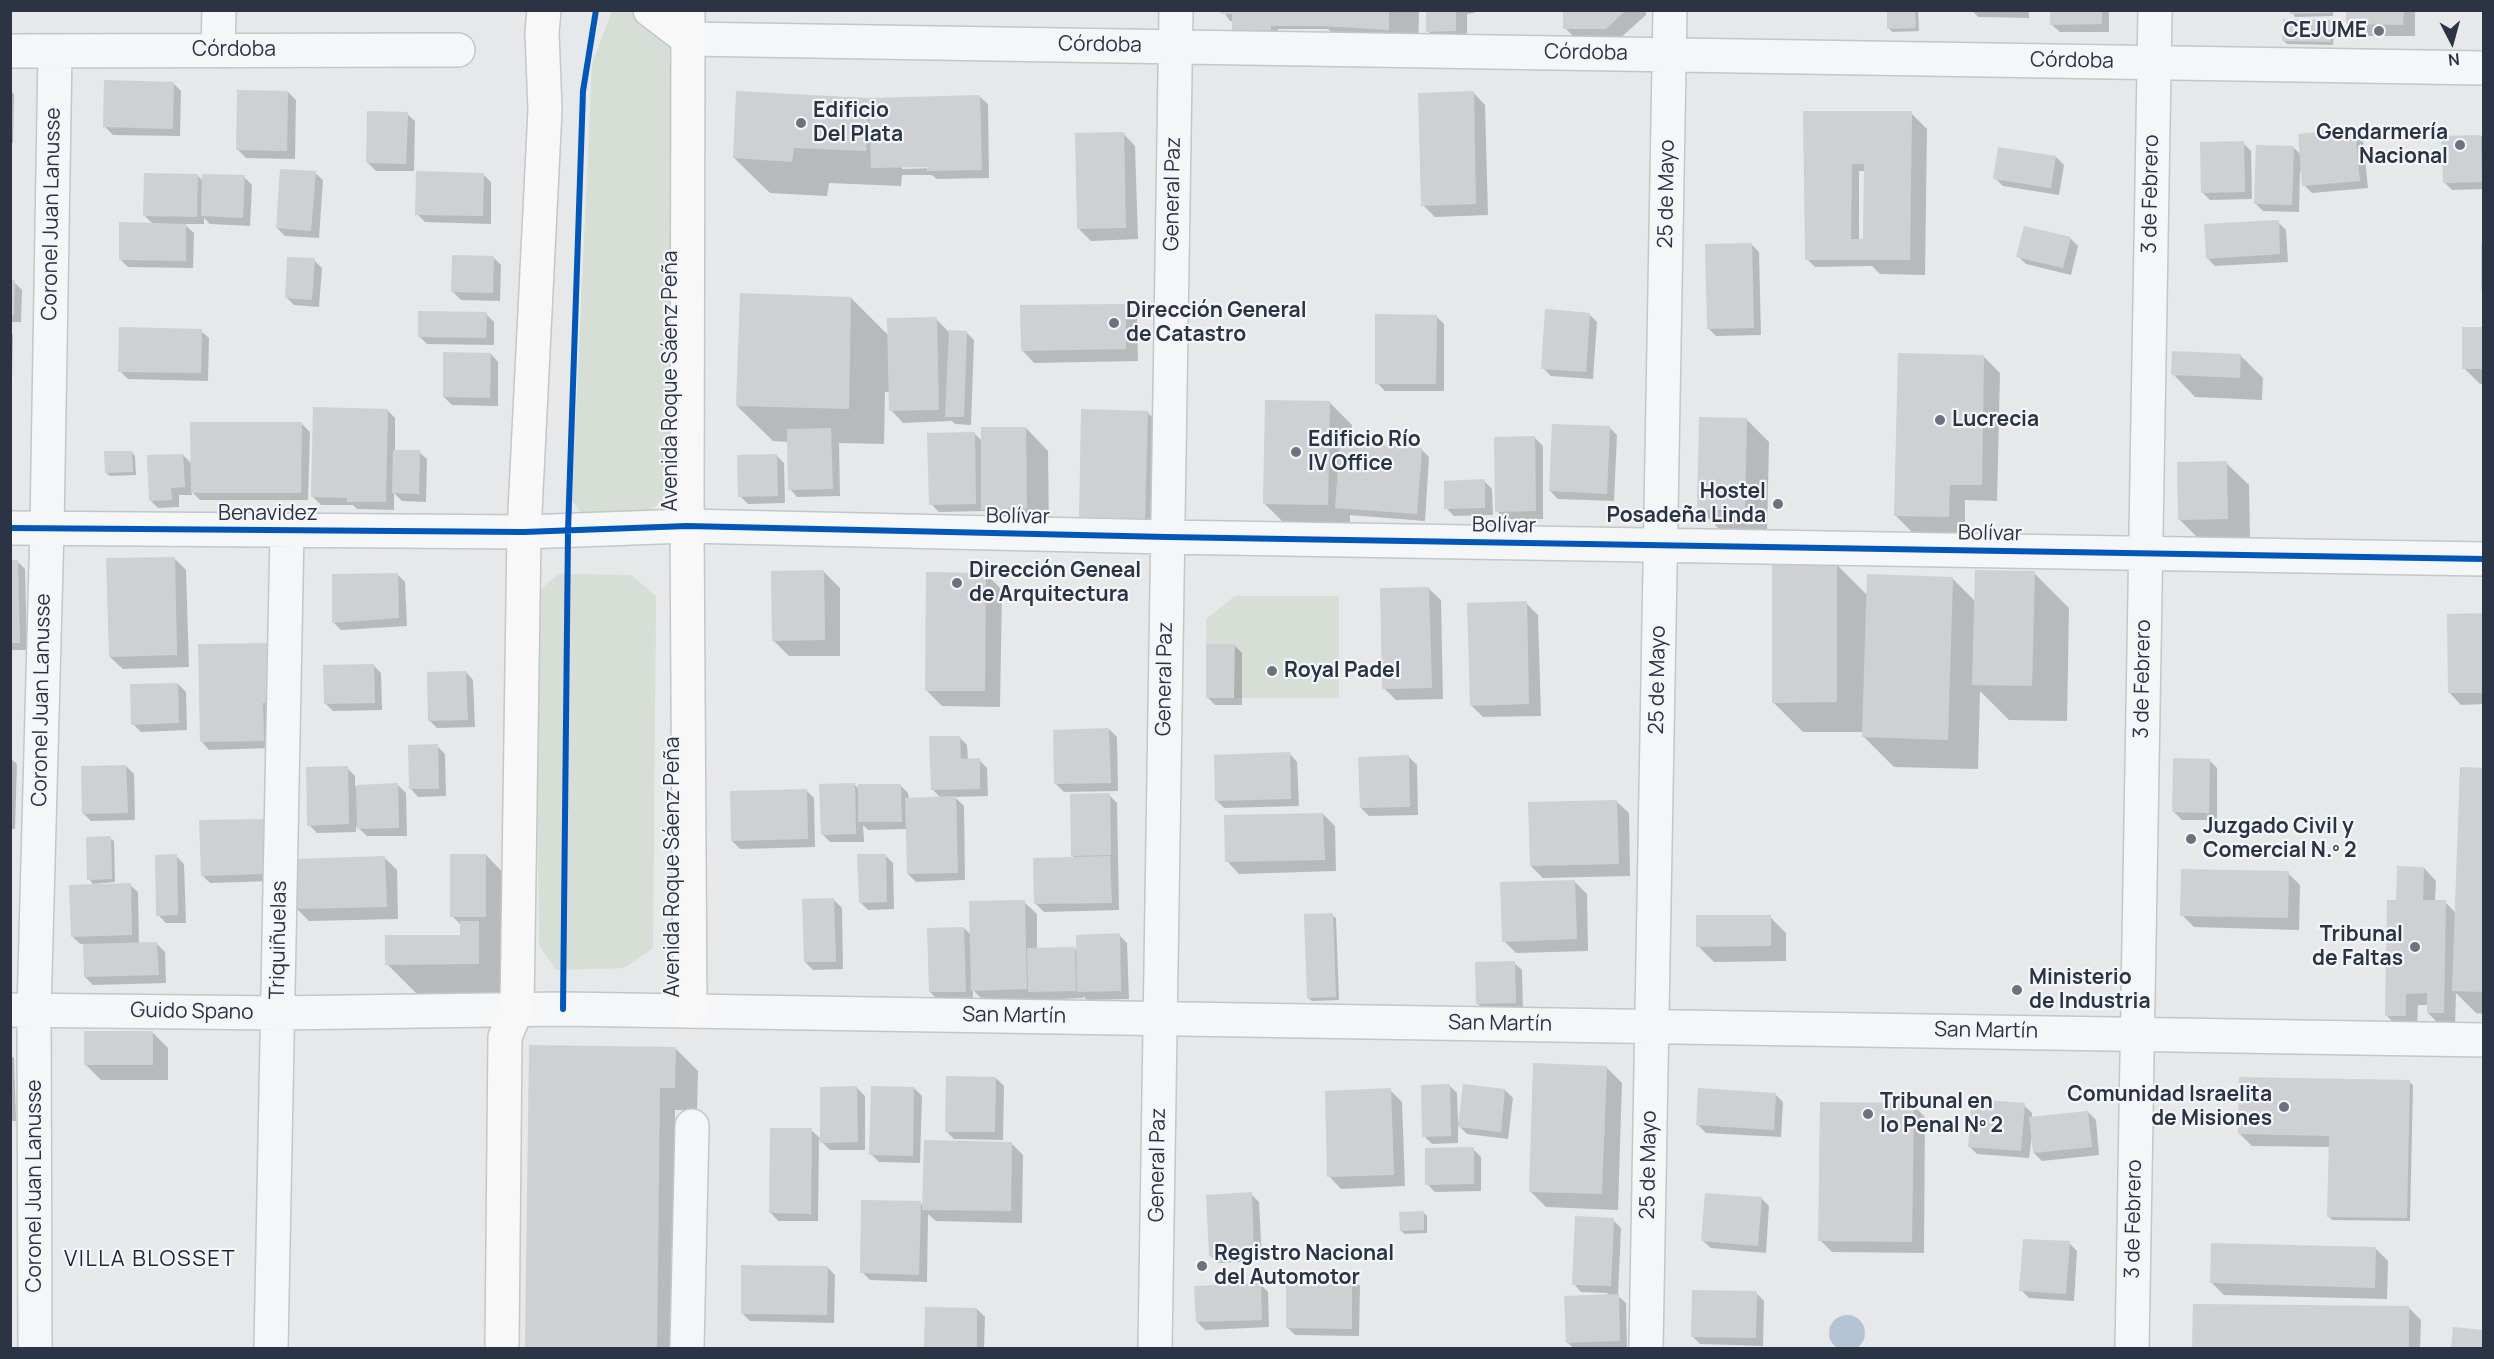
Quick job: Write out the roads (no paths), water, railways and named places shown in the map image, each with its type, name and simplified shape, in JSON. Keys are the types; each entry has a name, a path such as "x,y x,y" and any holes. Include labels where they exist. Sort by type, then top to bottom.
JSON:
{"main road":[{"path":"502,1348 505,1038 517,1008 524,532 545,110 542,32 544,10"},
{"path":"650,10 688,25"},
{"name":"Avenida Roque Sáenz Peña","path":"688,25 687,526 690,1011"}],"street":[{"path":"218,49 219,10"},
{"name":"General Paz","path":"1155,1348 1176,10"},
{"name":"25 de Mayo","path":"1646,1348 1670,10"},
{"name":"3 de Febrero","path":"2132,1348 2155,10"},
{"name":"Córdoba","path":"688,25 1176,46 2484,68"},
{"name":"Córdoba","path":"10,51 458,50"},
{"name":"Coronel Juan Lanusse","path":"35,1348 23,1230 22,1010 47,528 55,52"},
{"name":"Bolívar","path":"524,532 687,526 1167,537 2484,559"},
{"name":"Benavidez","path":"10,528 524,532"},
{"name":"Triquiñuelas","path":"271,1348 287,531"},
{"name":"San Martín","path":"517,1008 2484,1041"},
{"name":"Guido Spano","path":"22,1010 278,1013 517,1008"},
{"path":"687,1348 692,1126"}],"water":[{"path":"1847,1315 1860,1320 1865,1333 1860,1346 1847,1351 1834,1346 1829,1333 1834,1320"}],"place":[{"name":"CEJUME","path":"2379,31"},
{"name":"Edificio Del Plata","path":"801,123"},
{"name":"Gendarmería Nacional","path":"2460,145"},
{"name":"Dirección General de Catastro","path":"1114,323"},
{"name":"Lucrecia","path":"1940,420"},
{"name":"Edificio Río IV Office","path":"1296,452"},
{"name":"Hostel Posadeña Linda","path":"1778,504"},
{"name":"Dirección Geneal de Arquitectura","path":"957,583"},
{"name":"Royal Padel","path":"1272,671"},
{"name":"Juzgado Civil y Comercial N.º 2","path":"2191,839"},
{"name":"Tribunal de Faltas","path":"2415,947"},
{"name":"Ministerio de Industria","path":"2017,990"},
{"name":"Comunidad Israelita de Misiones","path":"2284,1107"},
{"name":"Tribunal en lo Penal Nº 2","path":"1868,1114"},
{"name":"Registro Nacional del Automotor","path":"1202,1266"}],"district":[{"name":"VILLA BLOSSET","path":"150,1260"}]}
